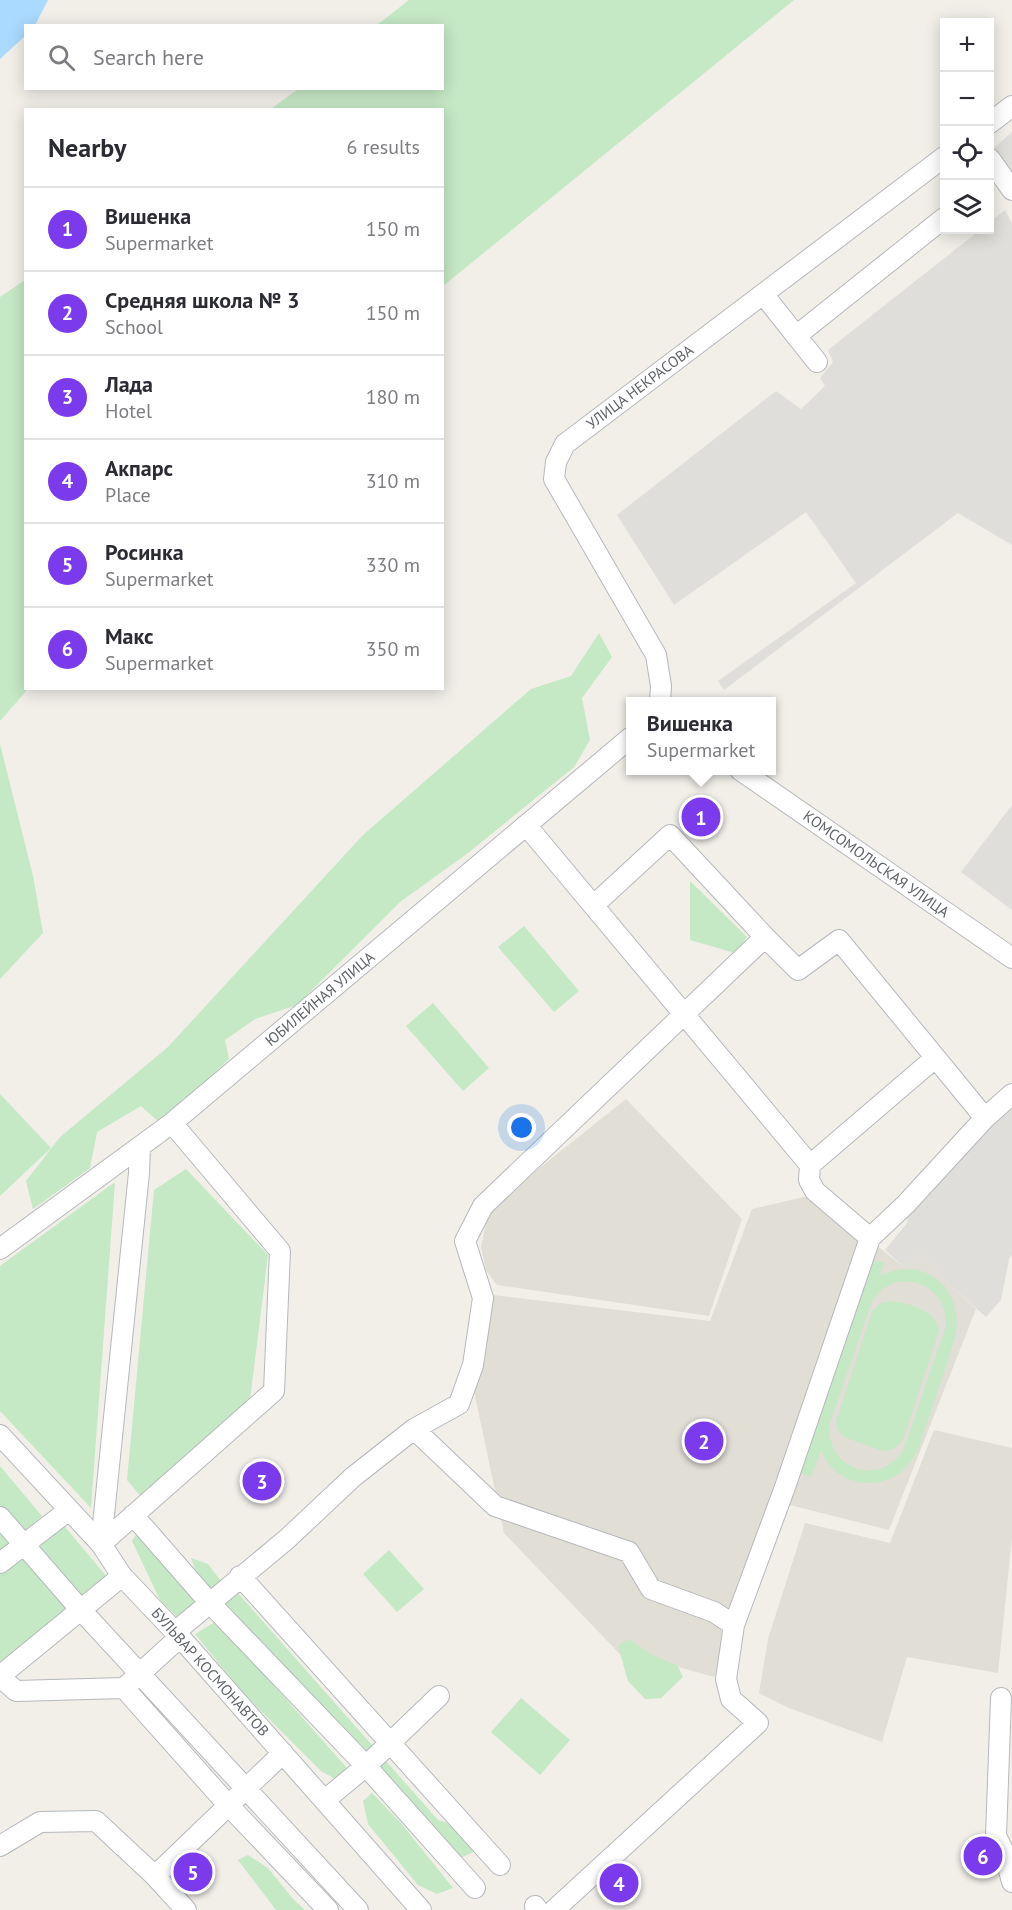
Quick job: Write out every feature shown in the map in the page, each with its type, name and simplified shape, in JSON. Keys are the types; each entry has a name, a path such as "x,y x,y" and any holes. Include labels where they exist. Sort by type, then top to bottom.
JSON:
{"street":[{"path":"994,120 1012,106"},
{"name":"УЛИЦА НЕКРАСОВА","path":"660,697 661,686 656,655 554,479 556,462 565,444 940,161"},
{"path":"795,336 940,222"},
{"path":"763,294 817,362"},
{"name":"ЮБИЛЕЙНАЯ УЛИЦА","path":"0,1249 172,1123 626,741"},
{"name":"КОМСОМОЛЬСКАЯ УЛИЦА","path":"746,775 1012,958"},
{"path":"526,825 810,1165 809,1180 815,1191 870,1238"},
{"path":"594,905 670,834 798,970 839,940 985,1118"},
{"path":"122,1576 0,1676 16,1691 124,1688 140,1675 209,1602 287,1539 353,1477 414,1429 459,1404 473,1365 483,1298 465,1240 483,1206 765,937"},
{"path":"810,1165 935,1058"},
{"path":"542,1909 758,1723 730,1699 726,1679 734,1626 870,1238 906,1204 985,1118 1012,1094"},
{"path":"100,1544 274,1390 280,1251 172,1123"},
{"path":"100,1544 140,1147"},
{"path":"414,1429 495,1506 628,1552 651,1588 714,1611 734,1626"},
{"name":"БУЛЬВАР КОСМОНАВТОВ","path":"0,1435 100,1544 122,1576 284,1753 421,1910"},
{"path":"0,1563 69,1510"},
{"path":"133,1515 209,1602 366,1766 475,1888"},
{"path":"0,1517 140,1675 358,1910"},
{"path":"240,1576 500,1865"},
{"path":"124,1688 229,1806 328,1910"},
{"path":"325,1800 366,1766 439,1696"},
{"path":"1001,1698 996,1836 1004,1852 1012,1882"},
{"path":"155,1876 284,1753"},
{"path":"0,1846 40,1822 96,1821 155,1876 186,1910"}],"shaded area":[{"path":"1012,132 1012,174 994,150"},
{"path":"1005,210 1012,223 1012,545 958,513 724,690 718,681 856,583 806,512 674,605 617,515 776,391 801,409 825,386 820,378 833,362 828,350 975,234 994,234 994,219"},
{"path":"1012,805 1012,910 961,872"},
{"path":"626,1099 742,1219 709,1316 497,1285 486,1270 481,1247 489,1208"},
{"path":"1005,1104 1012,1111 1012,1255 1009,1259 1001,1300 986,1317 953,1288 918,1252 904,1267 885,1250 908,1222 905,1212"},
{"path":"812,1195 904,1267 918,1252 976,1309 889,1530 790,1505 746,1619 714,1677 675,1666 637,1672 504,1533 471,1377 494,1295 710,1321 752,1209"},
{"path":"934,1430 1012,1448 1012,1538 998,1673 907,1657 882,1742 789,1708 759,1693 768,1639 805,1523 890,1543"}],"green space":[{"path":"409,0 794,0 444,285 444,108 272,108 297,90 444,90 444,24 378,24"},
{"path":"24,281 24,690 27,690 0,721 0,297"},
{"path":"599,633 612,657 582,698 590,740 574,767 468,853 400,902 297,1005 255,1019 225,1040 229,1059 161,1124 141,1106 97,1132 90,1168 33,1209 26,1181 60,1137 168,1047 363,835 531,689 571,676"},
{"path":"0,744 33,876 43,933 0,979"},
{"path":"690,881 747,937 735,953 690,940"},
{"path":"524,926 579,991 554,1012 498,947"},
{"path":"433,1003 489,1068 463,1091 406,1026"},
{"path":"0,1094 51,1148 0,1196"},
{"path":"186,1169 268,1255 250,1400 142,1498 127,1480 154,1190"},
{"path":"115,1182 91,1508 0,1411 0,1266"},
{"path":"872,1259 884,1263 880,1276 897,1270 912,1269 926,1273 938,1281 948,1291 954,1305 957,1320 955,1337 921,1442 913,1459 899,1474 880,1482 866,1483 841,1475 831,1467 821,1451 811,1477 800,1473","holes":["896,1282 925,1286 932,1291 943,1306 946,1326 903,1451 893,1462 881,1468 868,1471 856,1469 845,1463 837,1454 831,1441 829,1426 872,1301 882,1289"]},
{"path":"890,1301 913,1306 927,1313 933,1317 939,1330 903,1440 894,1449 885,1451 844,1437 838,1430 836,1421 872,1311 881,1303"},
{"path":"0,1466 42,1516 0,1552"},
{"path":"60,1521 108,1578 0,1668 0,1571"},
{"path":"137,1533 171,1568 196,1604 180,1620 160,1600 132,1541"},
{"path":"389,1550 424,1589 397,1612 363,1574"},
{"path":"191,1558 208,1564 224,1585 212,1593 195,1569"},
{"path":"237,1592 438,1820 463,1828 478,1850 456,1860 222,1603"},
{"path":"215,1622 347,1768 337,1780 321,1771 244,1694 195,1634"},
{"path":"629,1639 654,1656 677,1665 683,1677 661,1698 645,1699 628,1681 618,1646"},
{"path":"521,1698 570,1740 540,1775 491,1732"},
{"path":"372,1793 400,1822 453,1888 437,1894 418,1885 368,1824 363,1801"},
{"path":"248,1855 268,1868 305,1910 276,1910 238,1860"}],"water":[{"path":"0,0 48,0 36,24 24,24 24,37 0,59"}],"place":[{"name":"Вишенка","path":"701,817"},
{"name":"Средняя школа № 3","path":"704,1441"},
{"name":"Лада","path":"262,1481"},
{"name":"Макс","path":"983,1856"},
{"name":"Росинка","path":"193,1872"},
{"name":"Акпарс","path":"619,1883"}]}
